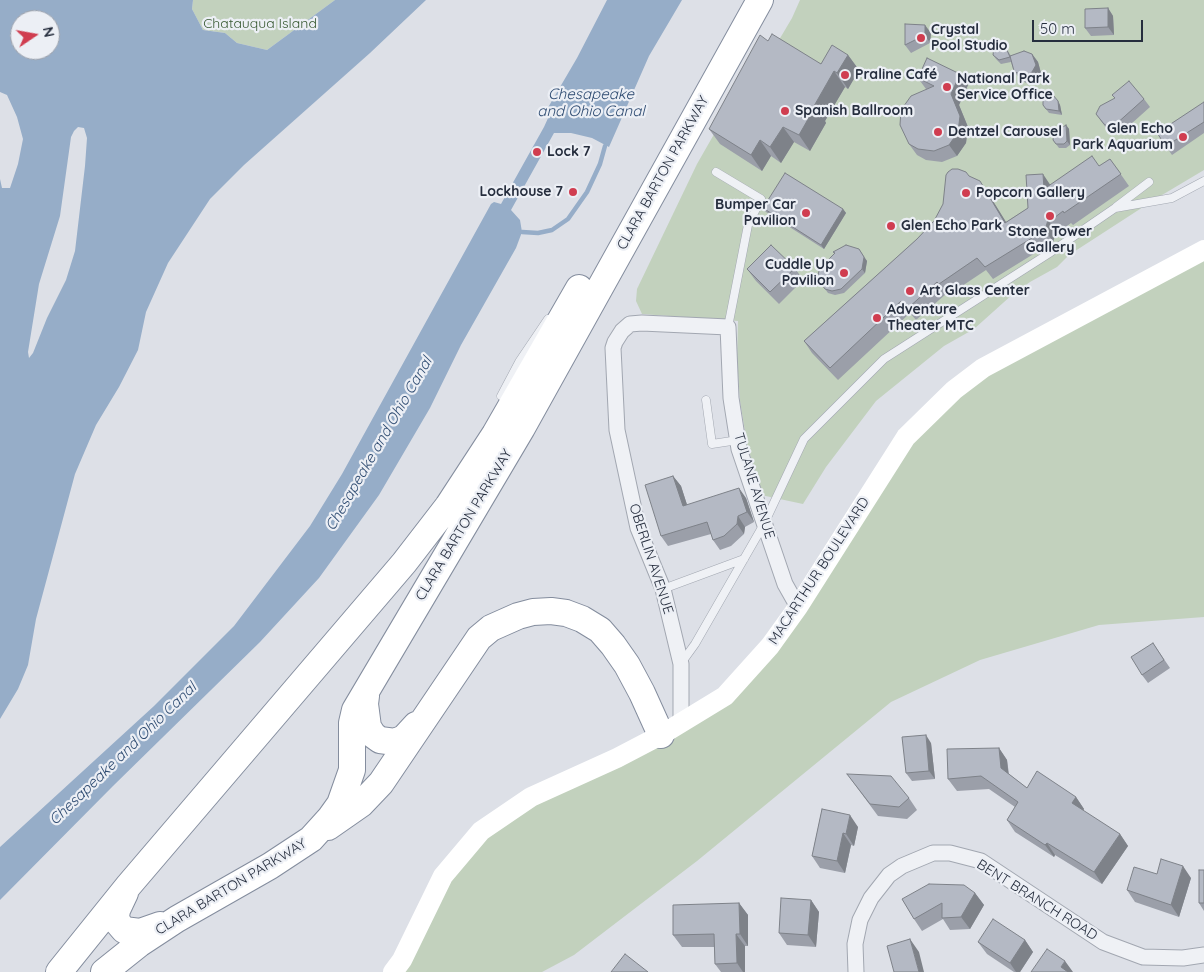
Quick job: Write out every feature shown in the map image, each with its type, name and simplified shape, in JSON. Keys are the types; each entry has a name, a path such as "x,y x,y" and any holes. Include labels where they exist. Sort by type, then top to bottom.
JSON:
{"highway":[{"name":"CLARA BARTON PARKWAY","path":"59,972 129,885 404,563 448,506 495,434 741,0"},
{"name":"CLARA BARTON PARKWAY","path":"104,972 139,944 177,919 270,866 311,838 340,804 352,770 353,716 355,710 522,428 760,0"},
{"path":"554,310 587,274"},
{"path":"448,506 485,437 501,396"},
{"path":"311,838 349,814 372,794 391,771 425,716 478,638 491,628 518,616 533,612 551,611 566,613 582,619 600,630 614,645 642,693 671,729"},
{"path":"367,690 365,704 368,727 380,740 394,742 404,738 425,716"},
{"path":"129,885 117,910 118,923 124,930 140,932 177,919"}],"main road":[{"name":"MACARTHUR BOULEVARD","path":"393,972 402,960 443,876 481,831 531,797 617,758 671,729 725,696 770,646 798,607 906,437 954,390 984,368 1204,250"}],"street":[{"name":"OBERLIN AVENUE","path":"671,729 681,664 663,589 638,528 617,430 613,348 622,331 630,324 642,322 728,327"},
{"name":"TULANE AVENUE","path":"728,327 731,398 739,448 785,584 798,607"},
{"name":"BENT BRANCH ROAD","path":"856,972 855,944 860,920 871,898 889,875 902,866 933,854 950,853 981,861 1103,942 1143,957 1183,958 1204,955"}],"lane":[{"path":"716,172 761,198 748,225 737,273 728,327"},
{"path":"1115,208 1172,198 1204,180"},
{"path":"681,664 695,644 764,524 804,439 884,359 1048,254 1115,208 1148,182"},
{"path":"501,396 538,331 554,310"},
{"path":"706,400 712,444 738,440"},
{"path":"663,589 744,559"}],"green space":[{"name":"Chatauqua Island","path":"193,0 335,0 267,50 237,43 225,33 203,30 192,9"},
{"name":"Glen Echo Park","path":"800,0 1204,0 1204,170 1069,255 1057,267 1030,282 1013,294 974,329 944,346 876,401 826,467 803,504 761,495 747,444 740,401 737,359 738,321 642,314 636,301 637,289 697,164 721,122 766,62 792,18"},
{"path":"1204,250 1204,617 1099,625 980,660 891,702 697,861 574,955 542,972 393,972 481,831 725,695 906,437 954,390"}],"water":[{"path":"0,0 193,0 192,9 203,30 225,33 237,43 267,50 335,0 426,0 370,53 244,165 210,199 168,263 146,312 138,350 119,387 96,425 75,474 36,619 28,665 18,689 0,719 0,179 2,188 10,188 18,164 23,139 17,117 7,95 0,92","holes":["78,127 84,128 87,138 85,166 75,251 66,280 29,358 28,352 39,284 60,216 71,137"]},
{"name":"Chesapeake and Ohio Canal","path":"607,0 682,0 649,56 609,147 592,138 571,133 554,133 511,210 520,220 522,232 516,248 461,345 430,408 379,495 319,578 260,642 0,900 0,847 154,706 234,626 310,526 342,474 491,204 494,202 501,204 544,127 549,116 546,111 577,58"}],"building":[{"path":"1108,8 1108,27 1085,28 1085,9"},
{"path":"905,24 925,25 925,35 905,45"},
{"name":"Spanish Ballroom","path":"772,34 821,64 832,45 848,55 837,73 834,71 799,135 783,127 770,147 760,140 751,155 709,129 760,35 768,41"},
{"path":"1000,45 1006,48 1010,57 999,60 993,55 994,48"},
{"path":"1024,51 1032,54 1036,65 1029,74 1021,75 1014,71 1010,56"},
{"path":"927,58 960,74 951,94 960,116 958,132 949,145 934,151 918,149 909,144 900,125 901,110 911,96 934,86 918,78"},
{"path":"1129,81 1144,99 1115,125 1107,126 1096,114 1100,106 1115,98 1112,95"},
{"path":"1053,95 1058,101 1059,111 1046,109 1043,105 1046,96"},
{"path":"1204,102 1204,122 1166,146 1157,133"},
{"path":"1066,125 1067,141 1064,144 1056,144 1053,140 1054,133"},
{"path":"1092,156 1099,166 1110,159 1121,174 1064,213 1063,211 1048,220 1045,230 985,267 977,258 939,284 937,282 908,308 901,301 830,368 804,341 917,239 934,221 943,204 946,175 952,169 966,172 969,176 980,181 1005,223 1028,208 1026,175 1043,174 1044,189"},
{"name":"Bumper Car Pavilion","path":"785,173 843,209 821,245 763,208"},
{"path":"771,245 795,268 770,292 747,269"},
{"name":"Cuddle Up Pavilion","path":"846,245 859,249 864,257 862,269 841,289 832,291 825,289 817,278 820,268 835,253 833,252"},
{"path":"673,476 683,506 739,488 747,512 738,516 737,524 724,536 713,540 707,522 661,536 645,485"},
{"path":"1153,643 1164,660 1142,675 1131,657"},
{"path":"926,735 929,771 906,773 902,737"},
{"path":"999,748 1001,768 1027,788 1037,771 1076,797 1072,803 1120,834 1094,872 1047,843 1045,845 1007,820 1018,802 981,776 948,779 947,749"},
{"path":"847,774 891,776 909,798 899,807 870,804"},
{"path":"822,809 850,815 846,834 843,833 837,861 812,856"},
{"path":"1161,859 1183,866 1171,905 1127,890 1134,867 1157,874"},
{"path":"1199,870 1204,870 1204,903 1199,903"},
{"path":"929,884 964,885 975,893 961,917 942,918 942,903 914,919 902,899"},
{"path":"781,898 811,900 808,935 779,933"},
{"path":"739,903 740,934 736,934 737,963 715,964 714,934 673,935 673,905"},
{"path":"993,919 1025,940 1010,963 978,942"},
{"path":"910,939 919,972 894,972 887,946"},
{"path":"1047,949 1065,961 1061,967 1068,972 1031,972"},
{"path":"625,954 648,972 611,972"}],"waterway":[{"path":"522,232 538,233 552,230 568,219 587,192 600,164 605,146"}],"place":[{"name":"Crystal Pool Studio","path":"921,38"},
{"name":"Praline Café","path":"845,75"},
{"name":"National Park Service Office","path":"947,87"},
{"name":"Spanish Ballroom","path":"785,111"},
{"name":"Dentzel Carousel","path":"938,132"},
{"name":"Glen Echo Park Aquarium","path":"1183,137"},
{"name":"Lock 7","path":"537,152"},
{"name":"Lockhouse 7","path":"573,192"},
{"name":"Popcorn Gallery","path":"966,193"},
{"name":"Bumper Car Pavilion","path":"806,213"},
{"name":"Stone Tower Gallery","path":"1050,216"},
{"name":"Glen Echo Park","path":"891,226"},
{"name":"Cuddle Up Pavilion","path":"844,273"},
{"name":"Art Glass Center","path":"910,291"},
{"name":"Adventure Theater MTC","path":"877,318"}]}
